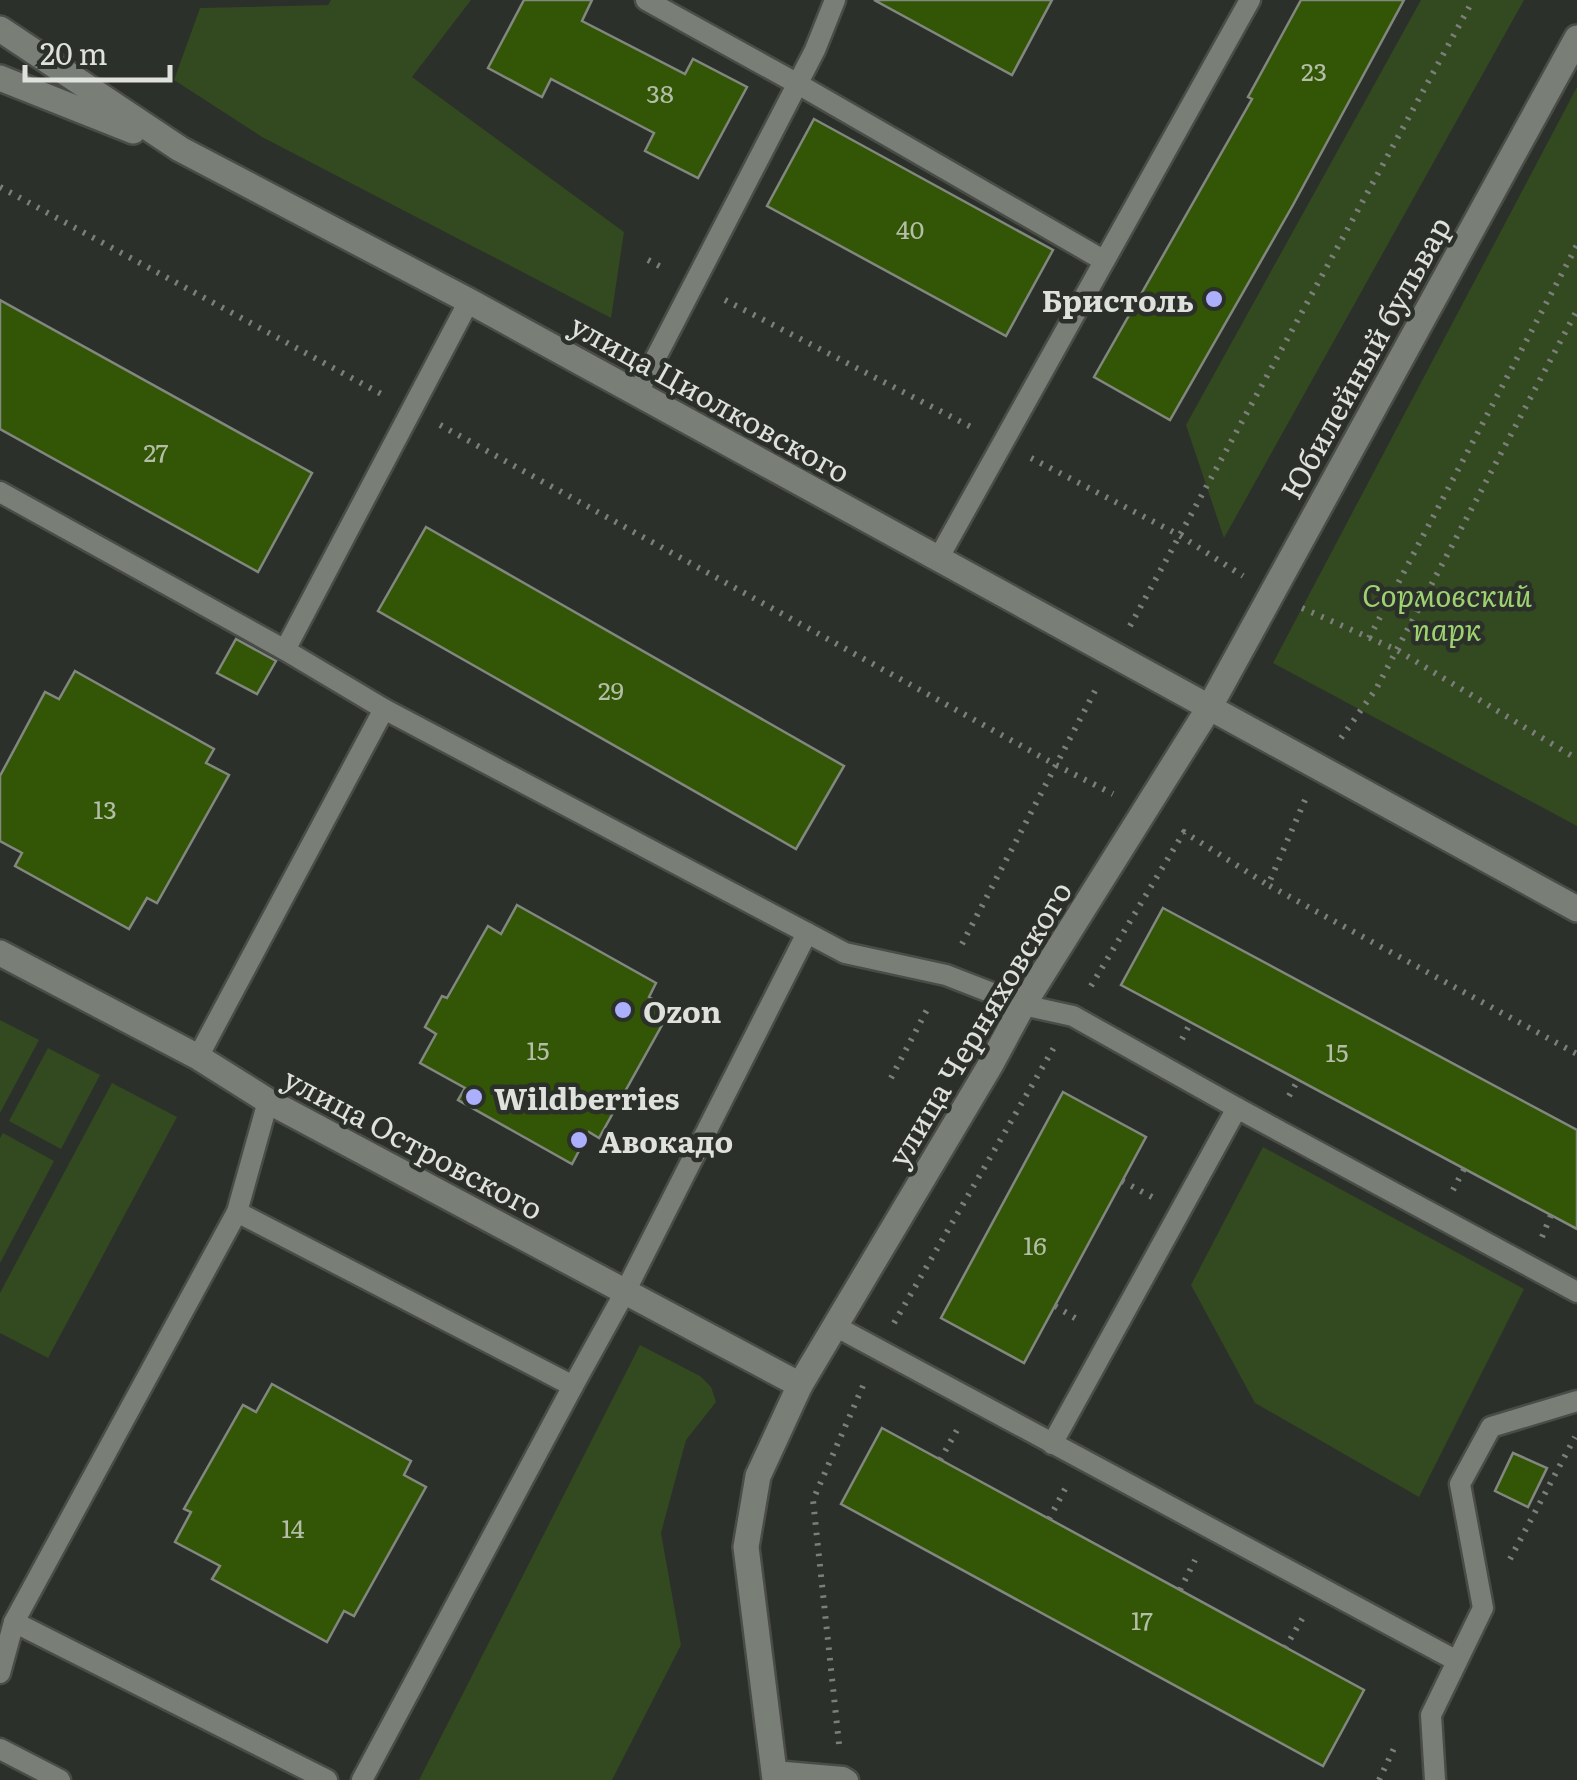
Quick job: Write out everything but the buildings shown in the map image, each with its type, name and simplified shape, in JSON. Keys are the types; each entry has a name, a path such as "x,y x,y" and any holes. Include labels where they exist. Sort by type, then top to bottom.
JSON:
{"street":[{"name":"улица Циолковского","path":"0,30 180,149 469,301 1209,708"},
{"name":"Юбилейный бульвар","path":"1209,708 1577,38"},
{"name":"улица Циолковского","path":"0,78 180,149"},
{"path":"1209,708 1577,909"},
{"name":"улица Черняховского","path":"774,1775 746,1547 758,1476 800,1385 1023,1005 1209,708"},
{"name":"улица Островского","path":"0,953 800,1385"}],"lane":[{"path":"646,0 1104,260"},
{"path":"637,394 798,84 834,0"},
{"path":"938,559 1250,0"},
{"path":"285,650 469,301"},
{"path":"0,492 384,709 845,953 946,974 1023,1005 1073,1016 1577,1292"},
{"path":"198,1058 384,709"},
{"path":"362,1780 626,1292 807,933"},
{"path":"0,1673 14,1622 237,1212 268,1101"},
{"path":"1052,1444 1237,1108"},
{"path":"237,1212 572,1386"},
{"path":"835,1326 1457,1661"},
{"path":"1435,1780 1431,1716 1484,1608 1460,1484 1491,1426 1577,1401"},
{"path":"14,1622 326,1780"},
{"path":"0,1749 60,1780"},
{"path":"774,1775 845,1779"}],"path":[{"path":"891,1078 1179,535 1473,0"},
{"path":"0,187 1056,765 1146,810 1268,885 1577,1054"},
{"path":"1369,638 1577,245"},
{"path":"648,260 1179,535 1271,594 1397,650 1577,758"},
{"path":"1268,885 1320,768 1376,689 1577,310"},
{"path":"845,1779 813,1500 878,1349 1184,832"},
{"path":"1484,1608 1577,1433"}],"green space":[{"path":"331,0 471,0 412,77 624,232 611,318 262,137 174,80 200,8 328,5"},
{"path":"1421,0 1524,0 1224,538 1186,425"},
{"name":"Сормовский парк","path":"1577,87 1577,826 1273,663"},
{"path":"0,1020 39,1040 0,1113"},
{"path":"48,1048 100,1075 61,1149 9,1121"},
{"path":"112,1083 177,1117 48,1358 0,1333 0,1293"},
{"path":"3,1133 54,1161 0,1263 0,1138"},
{"path":"1263,1147 1524,1289 1419,1497 1255,1403 1191,1285"},
{"path":"640,1345 700,1376 711,1387 716,1402 686,1440 661,1533 681,1645 612,1780 419,1780"}],"place":[{"name":"Бристоль","path":"1214,299"},
{"name":"Ozon","path":"623,1010"},
{"name":"Wildberries","path":"474,1097"},
{"name":"Авокадо","path":"579,1140"}]}
